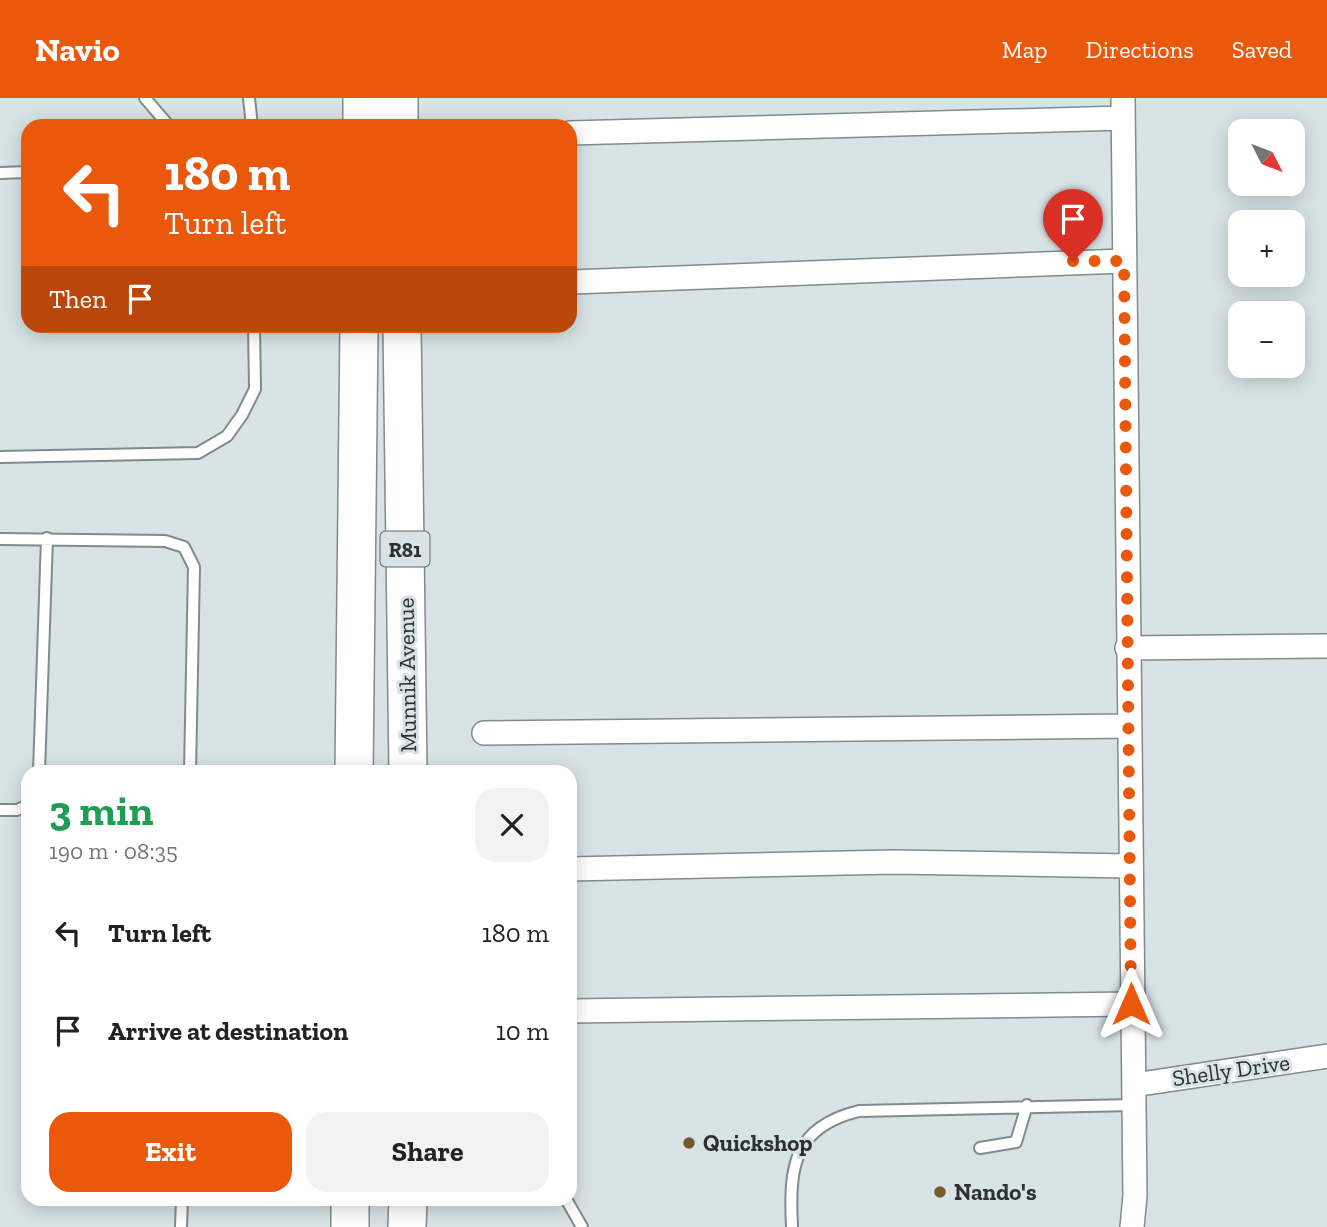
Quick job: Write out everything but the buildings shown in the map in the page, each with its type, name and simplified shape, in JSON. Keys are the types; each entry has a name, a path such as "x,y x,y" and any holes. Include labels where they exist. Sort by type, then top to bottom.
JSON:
{"main road":[{"path":"362,98 362,119"},
{"path":"399,98 400,119"},
{"name":"R81","path":"354,765 359,333"},
{"name":"Munnik Avenue","path":"402,333 408,765"},
{"path":"350,1206 350,1227"}],"street":[{"path":"577,133 1123,108 1135,1196 1132,1227"},
{"path":"577,282 1124,261"},
{"path":"1127,648 1327,646"},
{"path":"484,733 1128,726"},
{"path":"577,869 894,862 1130,866"},
{"path":"577,1011 1131,1004"},
{"name":"Shelly Drive","path":"1134,1095 1327,1056"},
{"path":"1135,1196 1143,1227"}],"lane":[{"path":"145,98 163,119"},
{"path":"248,98 250,119"},
{"path":"0,173 21,172"},
{"path":"0,457 198,453 227,436 242,415 254,389 254,333"},
{"path":"39,765 47,538"},
{"path":"0,539 165,541 184,547 194,567 190,765"},
{"path":"0,810 21,808"},
{"path":"792,1227 790,1183 799,1154 815,1130 836,1116 859,1111 1027,1105 1134,1095"},
{"path":"980,1148 1016,1142 1027,1105"},
{"path":"181,1227 182,1206"},
{"path":"570,1206 582,1227"}],"place":[{"name":"Quickshop","path":"689,1143"},
{"name":"Nando's","path":"940,1192"}],"route":[{"path":"1073,261 1124,261 1131,1004"}]}
